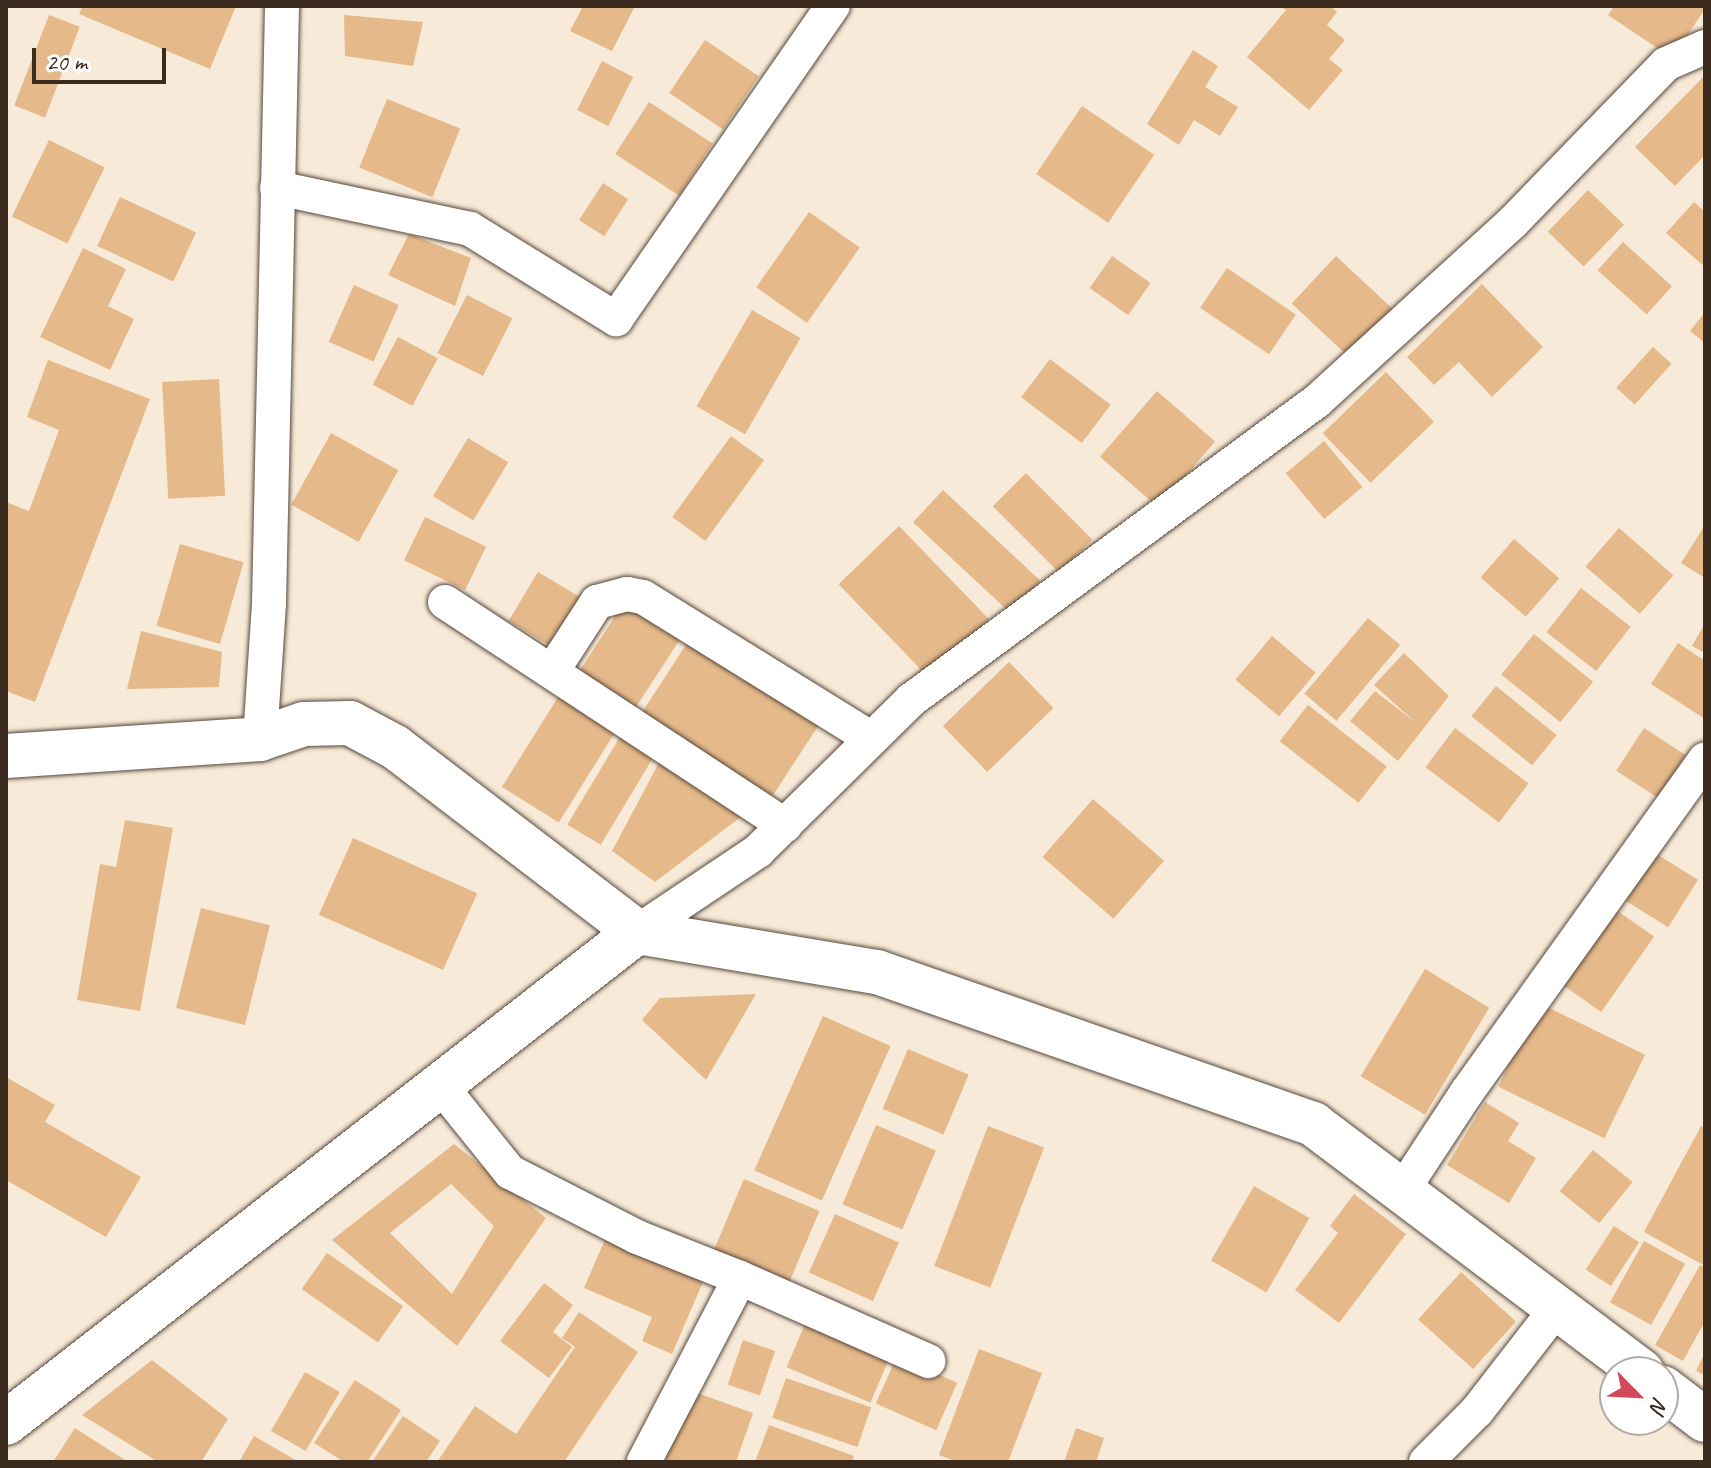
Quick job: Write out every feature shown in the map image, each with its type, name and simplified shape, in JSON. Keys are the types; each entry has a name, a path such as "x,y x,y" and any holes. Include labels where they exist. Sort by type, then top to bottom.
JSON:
{"main road":[{"path":"6,756 260,739 304,724 350,723 395,747 637,932 877,972 1313,1124 1621,1356"},
{"path":"6,1423 637,932"},
{"path":"1679,1400 1705,1420"}],"street":[{"path":"260,739 269,603 282,6"},
{"path":"277,188 470,229 616,319 833,6"},
{"path":"637,932 758,851 923,691 1317,401 1512,223 1666,64 1705,47"},
{"path":"553,670 597,602 627,594 643,597 872,739"},
{"path":"445,602 785,825"},
{"path":"1402,1191 1705,759"},
{"path":"440,1085 510,1172 637,1237 740,1278 928,1361"},
{"path":"644,1462 740,1278"},
{"path":"1426,1462 1477,1411 1557,1308"}],"building":[{"path":"83,6 236,6 210,69 79,14"},
{"path":"583,6 635,6 612,51 570,31"},
{"path":"1280,6 1330,6 1337,12 1327,25 1345,40 1329,59 1343,70 1309,110 1247,57 1286,10"},
{"path":"1614,6 1705,6 1705,9 1672,58 1608,15"},
{"path":"49,15 80,27 45,117 14,106"},
{"path":"344,15 423,22 413,66 345,56"},
{"path":"705,40 759,76 723,129 669,93"},
{"path":"1193,50 1218,66 1205,87 1238,107 1220,136 1194,120 1179,145 1147,124"},
{"path":"602,61 633,77 608,126 577,110"},
{"path":"1705,75 1705,155 1675,186 1635,147"},
{"path":"387,99 460,129 433,197 359,168"},
{"path":"649,102 713,143 679,195 615,154"},
{"path":"1082,106 1154,155 1108,223 1036,174"},
{"path":"49,140 105,167 67,244 12,216"},
{"path":"603,183 628,199 604,236 579,220"},
{"path":"1588,190 1624,225 1584,266 1548,232"},
{"path":"120,197 196,232 173,281 97,246"},
{"path":"1694,202 1705,212 1705,267 1666,233"},
{"path":"809,212 860,248 807,323 756,287"},
{"path":"409,234 471,258 455,306 388,275"},
{"path":"1623,242 1672,286 1647,314 1598,270"},
{"path":"83,248 126,269 108,306 134,319 110,370 40,337"},
{"path":"1112,256 1151,283 1128,315 1090,288"},
{"path":"1336,256 1395,311 1351,359 1292,304"},
{"path":"1227,268 1296,314 1269,354 1200,308"},
{"path":"1482,284 1543,347 1492,397 1459,362 1434,385 1407,357"},
{"path":"354,285 399,305 374,362 329,342"},
{"path":"467,295 512,318 483,376 437,353"},
{"path":"752,310 800,338 745,434 696,406"},
{"path":"1705,312 1705,343 1690,331"},
{"path":"398,337 438,358 412,406 373,385"},
{"path":"1653,347 1672,364 1635,405 1616,388"},
{"path":"1050,359 1111,405 1082,443 1021,397"},
{"path":"48,360 150,399 35,702 6,691 6,502 29,511 59,430 27,417"},
{"path":"1386,372 1434,422 1371,483 1323,433"},
{"path":"219,379 225,496 168,499 162,382"},
{"path":"1157,391 1215,442 1158,507 1100,457"},
{"path":"331,433 398,470 359,542 291,505"},
{"path":"731,436 764,460 705,541 672,517"},
{"path":"468,438 508,462 473,520 433,496"},
{"path":"1324,441 1363,487 1324,519 1286,473"},
{"path":"1026,473 1092,539 1059,573 993,506"},
{"path":"943,490 1040,581 1010,613 913,522"},
{"path":"425,517 486,547 465,590 404,560"},
{"path":"1705,525 1705,578 1681,563"},
{"path":"899,526 989,620 929,678 839,584"},
{"path":"1619,528 1673,575 1640,614 1586,566"},
{"path":"1514,539 1559,578 1526,617 1481,577"},
{"path":"180,544 243,562 220,644 157,626"},
{"path":"538,572 588,602 558,651 509,621"},
{"path":"1581,588 1631,627 1596,671 1547,632"},
{"path":"625,601 681,637 632,713 576,676"},
{"path":"1368,618 1400,645 1337,721 1304,694"},
{"path":"1705,623 1705,653 1692,646"},
{"path":"141,631 222,652 219,687 127,689"},
{"path":"1534,634 1593,682 1560,722 1501,674"},
{"path":"1272,636 1316,673 1279,716 1235,680"},
{"path":"691,637 821,721 769,802 639,718"},
{"path":"1678,643 1705,661 1705,719 1651,684"},
{"path":"1404,653 1449,696 1398,761 1350,721 1375,691 1415,722 1374,685"},
{"path":"1009,662 1053,708 987,772 943,726"},
{"path":"565,686 622,722 559,822 502,787"},
{"path":"1496,686 1557,735 1532,765 1471,716"},
{"path":"1308,705 1387,767 1358,803 1280,741"},
{"path":"626,727 659,747 601,845 567,825"},
{"path":"1455,728 1528,783 1499,823 1426,767"},
{"path":"1644,728 1686,755 1658,798 1616,771"},
{"path":"662,757 746,813 655,882 612,851"},
{"path":"1093,799 1164,861 1113,919 1042,857"},
{"path":"125,820 173,828 140,1011 77,1000 100,864 116,867"},
{"path":"353,838 477,893 443,970 319,915"},
{"path":"1647,848 1698,880 1668,927 1617,895"},
{"path":"1609,905 1654,937 1601,1012 1556,980"},
{"path":"201,908 270,925 245,1025 176,1008"},
{"path":"1425,969 1489,1008 1425,1115 1361,1076"},
{"path":"756,994 706,1080 642,1020 660,998"},
{"path":"1539,1003 1645,1055 1604,1138 1498,1087"},
{"path":"823,1016 891,1046 822,1200 754,1170"},
{"path":"908,1049 969,1075 943,1135 883,1109"},
{"path":"6,1077 55,1105 45,1122 141,1177 106,1237 6,1180"},
{"path":"1485,1102 1519,1123 1508,1141 1536,1158 1509,1203 1447,1165"},
{"path":"876,1125 936,1150 902,1230 842,1204"},
{"path":"988,1126 1044,1148 990,1288 934,1266"},
{"path":"1701,1126 1705,1128 1705,1266 1644,1232"},
{"path":"454,1144 546,1218 457,1346 332,1240","holes":["451,1184 494,1226 452,1294 390,1233"]},
{"path":"1593,1150 1633,1182 1599,1223 1560,1191"},
{"path":"744,1179 819,1211 788,1285 713,1253"},
{"path":"1254,1186 1309,1218 1266,1292 1211,1260"},
{"path":"1354,1194 1406,1234 1339,1323 1295,1290 1338,1233 1330,1226"},
{"path":"835,1214 899,1242 873,1301 809,1272"},
{"path":"1614,1226 1639,1242 1611,1286 1586,1270"},
{"path":"607,1235 705,1277 672,1354 642,1341 652,1317 584,1288"},
{"path":"1644,1241 1685,1264 1651,1325 1610,1302"},
{"path":"327,1253 403,1306 378,1342 302,1289"},
{"path":"1700,1265 1705,1268 1705,1321 1683,1361 1655,1345"},
{"path":"1461,1272 1516,1322 1473,1369 1418,1320"},
{"path":"544,1283 573,1305 553,1332 572,1347 549,1378 500,1341"},
{"path":"579,1312 638,1352 564,1462 437,1462 475,1406 516,1434 575,1347 562,1338"},
{"path":"805,1324 889,1360 870,1403 787,1367"},
{"path":"743,1340 775,1351 760,1396 728,1384"},
{"path":"979,1349 1042,1373 1008,1462 958,1462 939,1455"},
{"path":"1705,1352 1705,1375 1696,1371"},
{"path":"897,1356 957,1383 936,1430 876,1404"},
{"path":"152,1360 228,1419 201,1462 158,1462 82,1415"},
{"path":"305,1372 340,1392 306,1451 271,1431"},
{"path":"786,1378 871,1407 857,1447 772,1418"},
{"path":"355,1380 401,1410 367,1462 344,1462 314,1443"},
{"path":"686,1389 753,1413 736,1462 661,1462"},
{"path":"403,1416 440,1441 426,1462 372,1462"},
{"path":"769,1425 854,1456 852,1462 755,1462"},
{"path":"75,1428 128,1462 53,1462"},
{"path":"1076,1428 1104,1438 1096,1462 1064,1462"},
{"path":"254,1436 299,1462 239,1462"}]}
